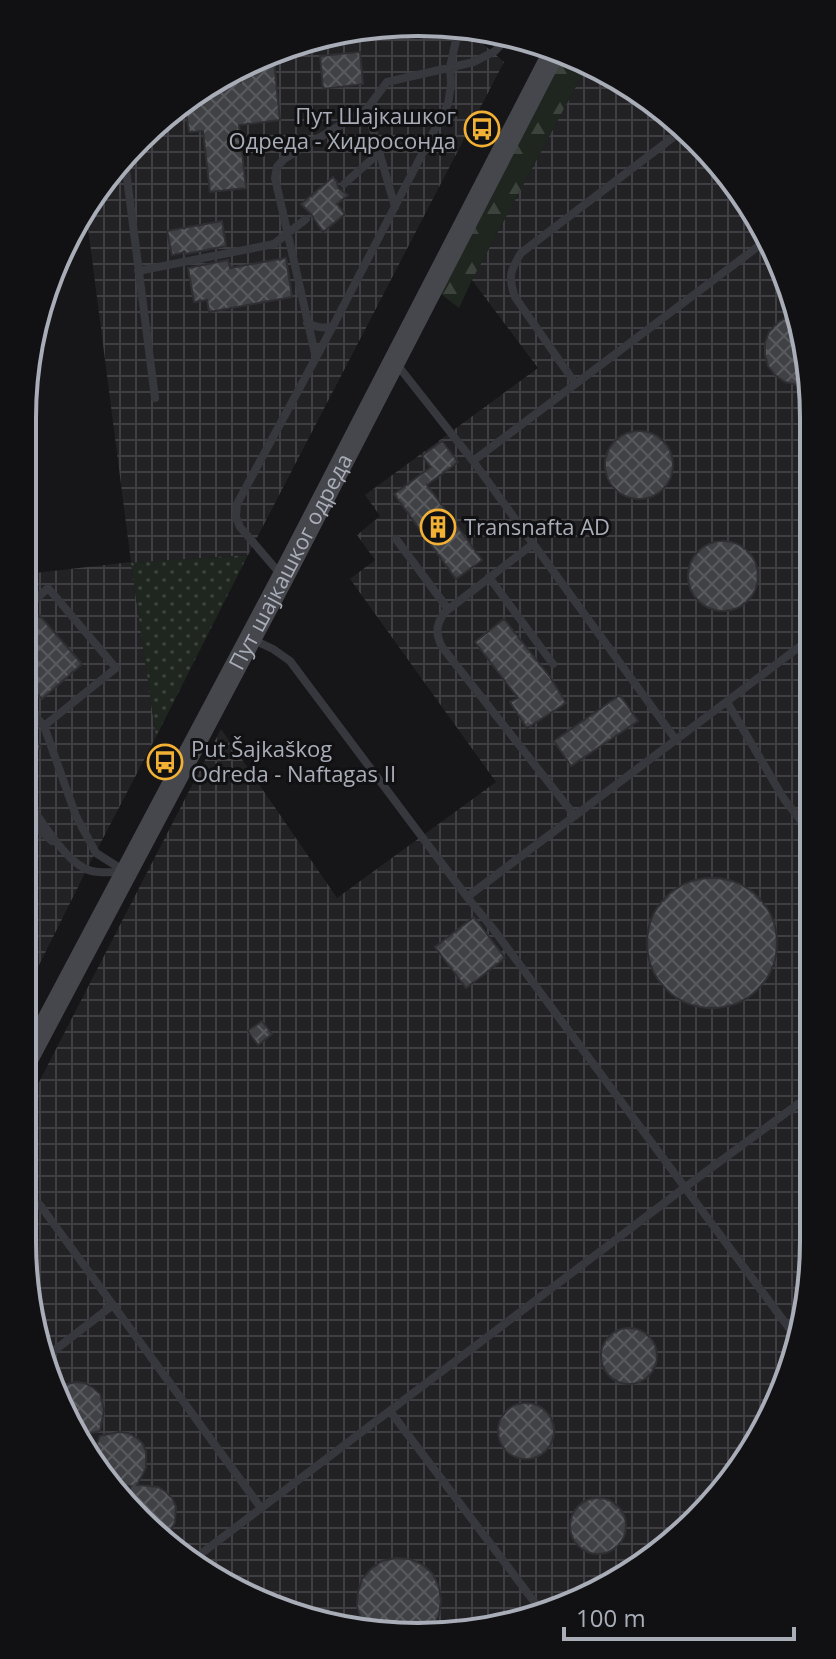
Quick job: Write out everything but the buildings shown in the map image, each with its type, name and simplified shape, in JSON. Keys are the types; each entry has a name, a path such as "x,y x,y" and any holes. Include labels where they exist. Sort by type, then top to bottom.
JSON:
{"street":[{"name":"Пут шајкашког одреда","path":"36,1043 283,577 550,60"}],"lane":[{"path":"283,577 240,527 236,517 237,504 448,104 450,67 457,38"},
{"path":"316,358 275,178 277,167 284,159 367,109 387,82 474,62 501,45"},
{"path":"367,109 395,207"},
{"path":"575,383 515,297 510,282 512,267 521,253 675,136"},
{"path":"344,184 380,152"},
{"path":"126,172 155,398"},
{"path":"138,271 274,244 306,219"},
{"path":"473,461 759,246"},
{"path":"307,323 314,327 333,326"},
{"path":"394,360 473,461 676,740"},
{"path":"396,539 448,609"},
{"path":"533,544 448,609 438,623 437,636 442,647 575,816"},
{"path":"489,577 553,664"},
{"path":"36,599 48,588 116,668 44,726"},
{"path":"250,639 290,661 790,1329"},
{"path":"467,897 800,646"},
{"path":"727,702 784,799 800,820"},
{"path":"36,716 44,726 76,816 96,853 127,872"},
{"path":"36,813 67,855"},
{"path":"36,828 83,868 93,872 127,872"},
{"path":"200,1555 800,1103"},
{"path":"40,1205 261,1508"},
{"path":"52,1352 113,1305"},
{"path":"390,1411 536,1604"}],"shaded area":[{"path":"418,36 483,41 504,62 248,555 131,563 156,737 36,971 36,573 131,562 88,226 100,206 131,166 185,115 227,87 272,65 319,49 368,39"},
{"path":"583,73 651,115 705,166 749,227 780,295 793,343 800,418 799,1266 787,1340 761,1410 721,1474 670,1528 609,1572 541,1603 468,1620 393,1622 343,1616 295,1603 227,1572 166,1528 131,1493 100,1453 65,1387 43,1316 36,1241 36,1088 221,729 337,898 496,782 350,579 375,560 357,535 380,516 365,495 538,368 472,280"}],"green space":[{"path":"560,63 583,73 459,308 437,291"},
{"path":"248,555 156,737 131,563"}],"place":[{"name":"Пут Шајкашког Одреда - Хидросонда","path":"482,129"},
{"name":"Transnafta AD","path":"438,527"},
{"name":"Put Šajkaškog Odreda - Naftagas II","path":"165,762"}]}
